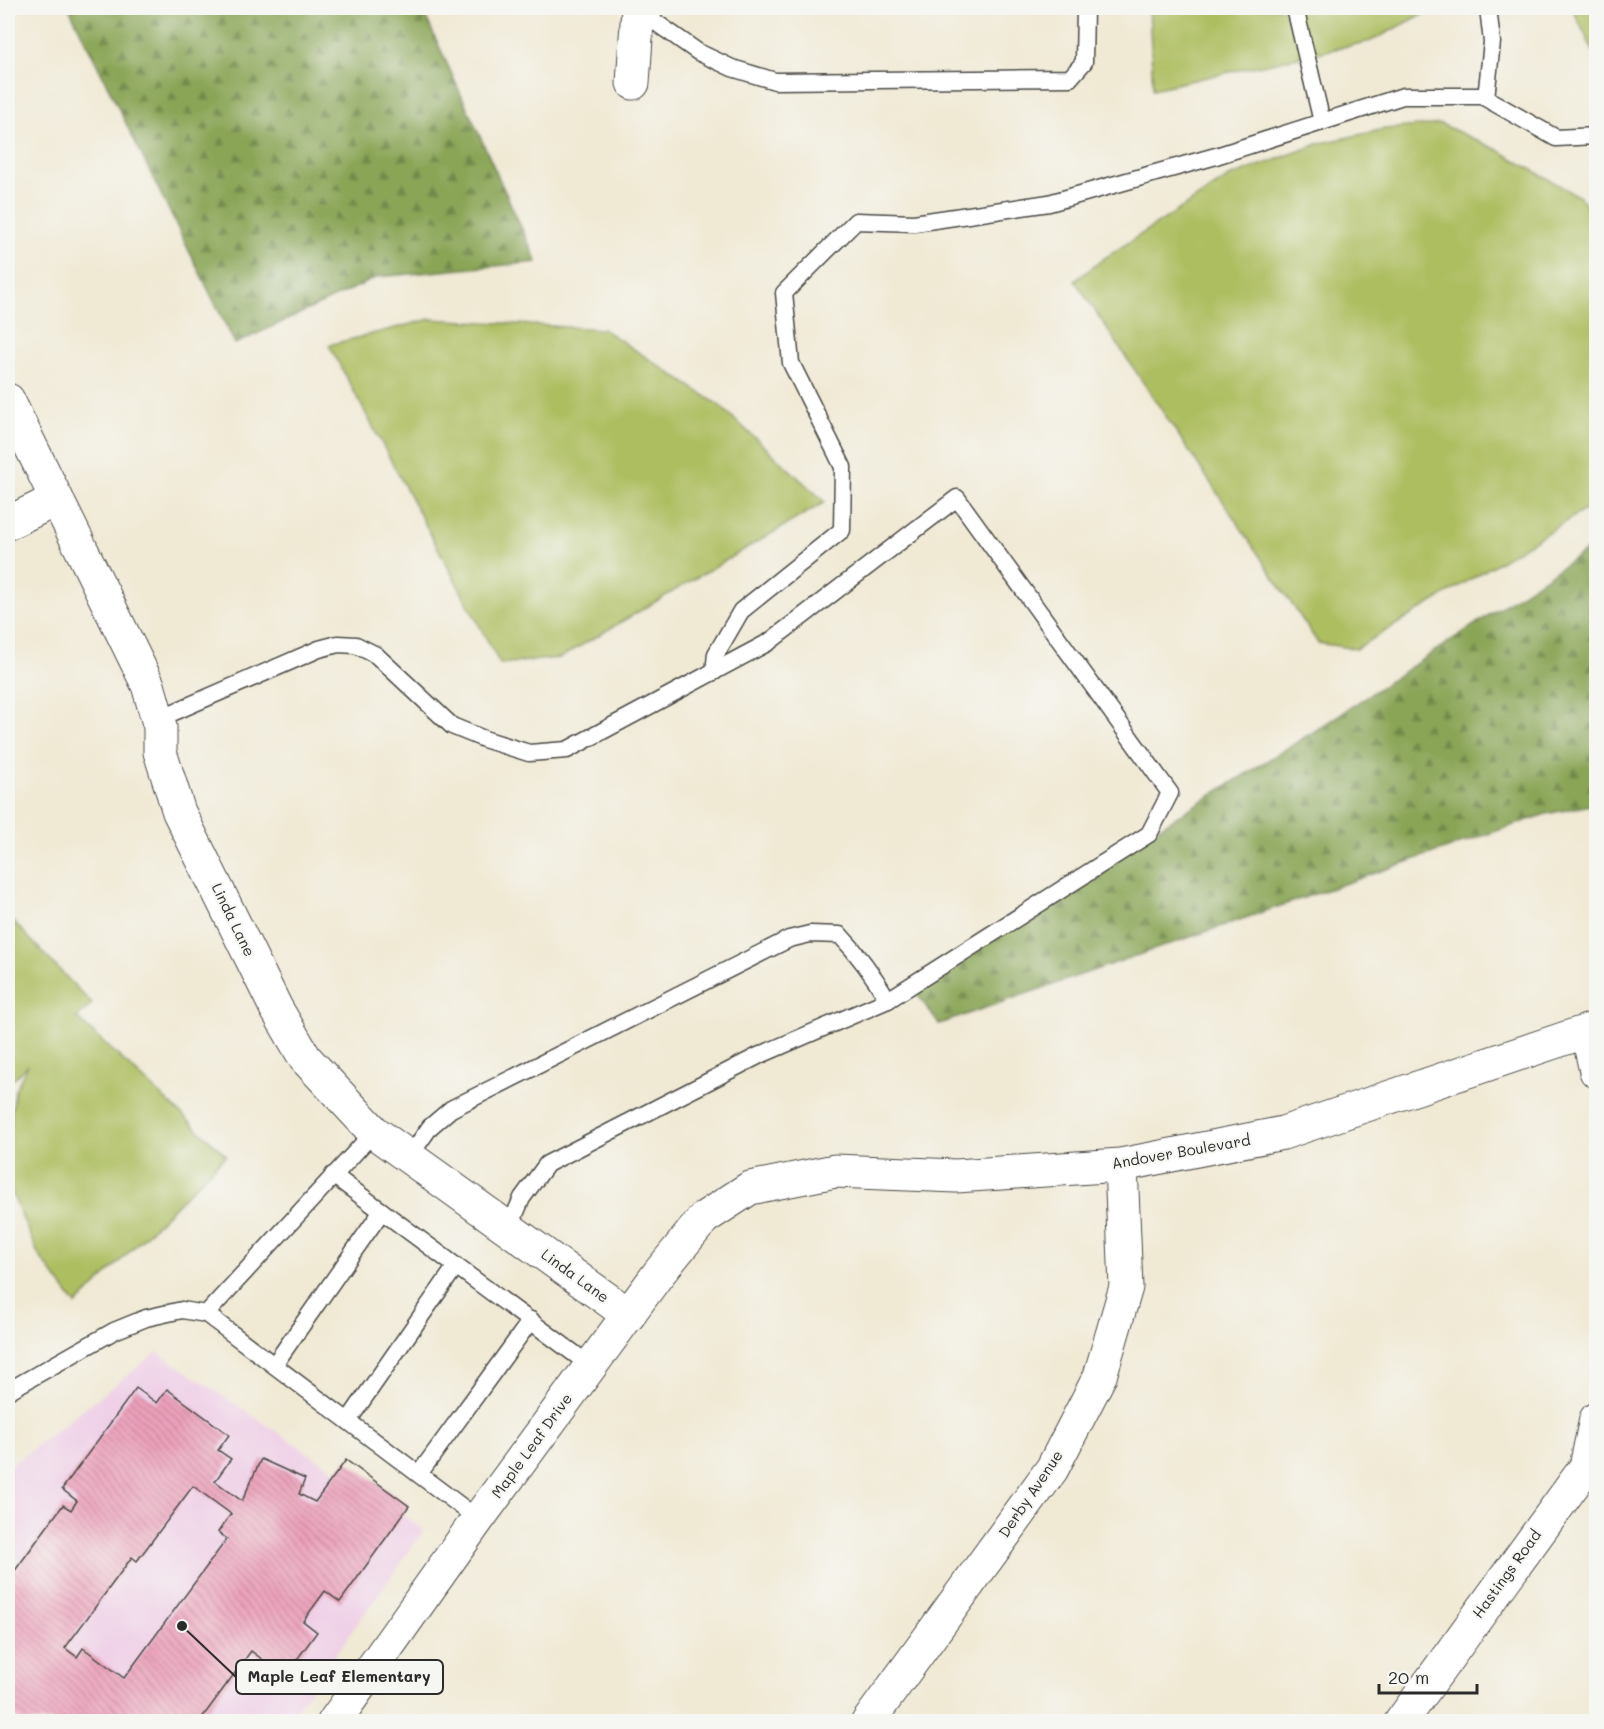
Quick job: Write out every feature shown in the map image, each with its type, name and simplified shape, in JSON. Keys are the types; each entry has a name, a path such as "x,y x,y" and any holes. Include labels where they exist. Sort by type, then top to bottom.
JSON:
{"street":[{"path":"633,83 638,9"},
{"name":"Linda Lane","path":"8,400 148,685 160,727 160,752 179,812 276,1008 305,1058 374,1132 628,1315"},
{"path":"8,523 57,499"},
{"path":"1592,1030 1596,1071"},
{"name":"Andover Boulevard","path":"750,1188 835,1171 956,1176 1121,1165 1283,1133 1592,1030"},
{"name":"Derby Avenue","path":"868,1722 1052,1469 1100,1376 1126,1287 1121,1165"},
{"name":"Maple Leaf Drive","path":"334,1722 478,1519 659,1273 704,1218 750,1188"},
{"name":"Hastings Road","path":"1401,1722 1586,1467 1596,1419"}],"lane":[{"path":"638,9 698,52 732,68 775,81 1070,78 1084,62 1085,8"},
{"path":"1295,8 1322,122"},
{"path":"1486,98 1492,42 1488,8"},
{"path":"714,672 716,654 741,611 842,530 843,467 791,363 784,292 856,220 914,223 1049,203 1216,156 1403,96 1482,96 1556,138 1596,136"},
{"path":"158,719 320,650 338,644 356,645 376,655 452,726 529,753 567,750 769,642 957,498 1170,793 1149,834 888,1000 758,1056 547,1164 522,1198 509,1228"},
{"path":"409,1157 430,1127 451,1109 789,939 810,934 840,935 875,977 888,1000"},
{"path":"206,1314 374,1132"},
{"path":"333,1175 591,1366"},
{"path":"274,1365 382,1211"},
{"path":"348,1421 456,1266"},
{"path":"8,1391 114,1331 146,1318 182,1310 206,1314 478,1519"},
{"path":"419,1474 531,1320"}],"shaded area":[{"path":"157,1352 424,1530 288,1721 8,1722 8,1468"}],"green space":[{"path":"69,8 426,8 425,15 537,262 378,277 235,344"},
{"path":"1149,8 1435,8 1371,41 1153,89"},
{"path":"1572,8 1596,8 1596,57"},
{"path":"1441,124 1496,149 1580,197 1596,215 1596,503 1356,649 1318,643 1075,281 1103,259 1229,177 1318,144 1385,129"},
{"path":"430,319 603,329 719,405 825,502 560,658 500,664 329,345"},
{"path":"1596,544 1596,804 1546,814 939,1024 911,986 1310,734"},
{"path":"8,916 92,1004 77,1018 226,1155 76,1305 38,1254 8,1184 8,1141 15,1090 28,1065 8,1084"}],"building":[{"path":"136,1388 157,1403 167,1389 229,1435 218,1450 231,1459 215,1481 242,1501 261,1459 305,1479 299,1494 315,1502 346,1460 409,1506 340,1602 325,1591 303,1621 317,1632 285,1676 251,1651 199,1722 23,1722 8,1710 8,1580 63,1505 71,1510 77,1501 62,1489","holes":["193,1486 231,1514 218,1532 227,1539 124,1678 83,1648 77,1657 65,1648 132,1557 137,1561"]}],"place":[{"name":"Maple Leaf Elementary","path":"182,1626"}]}
